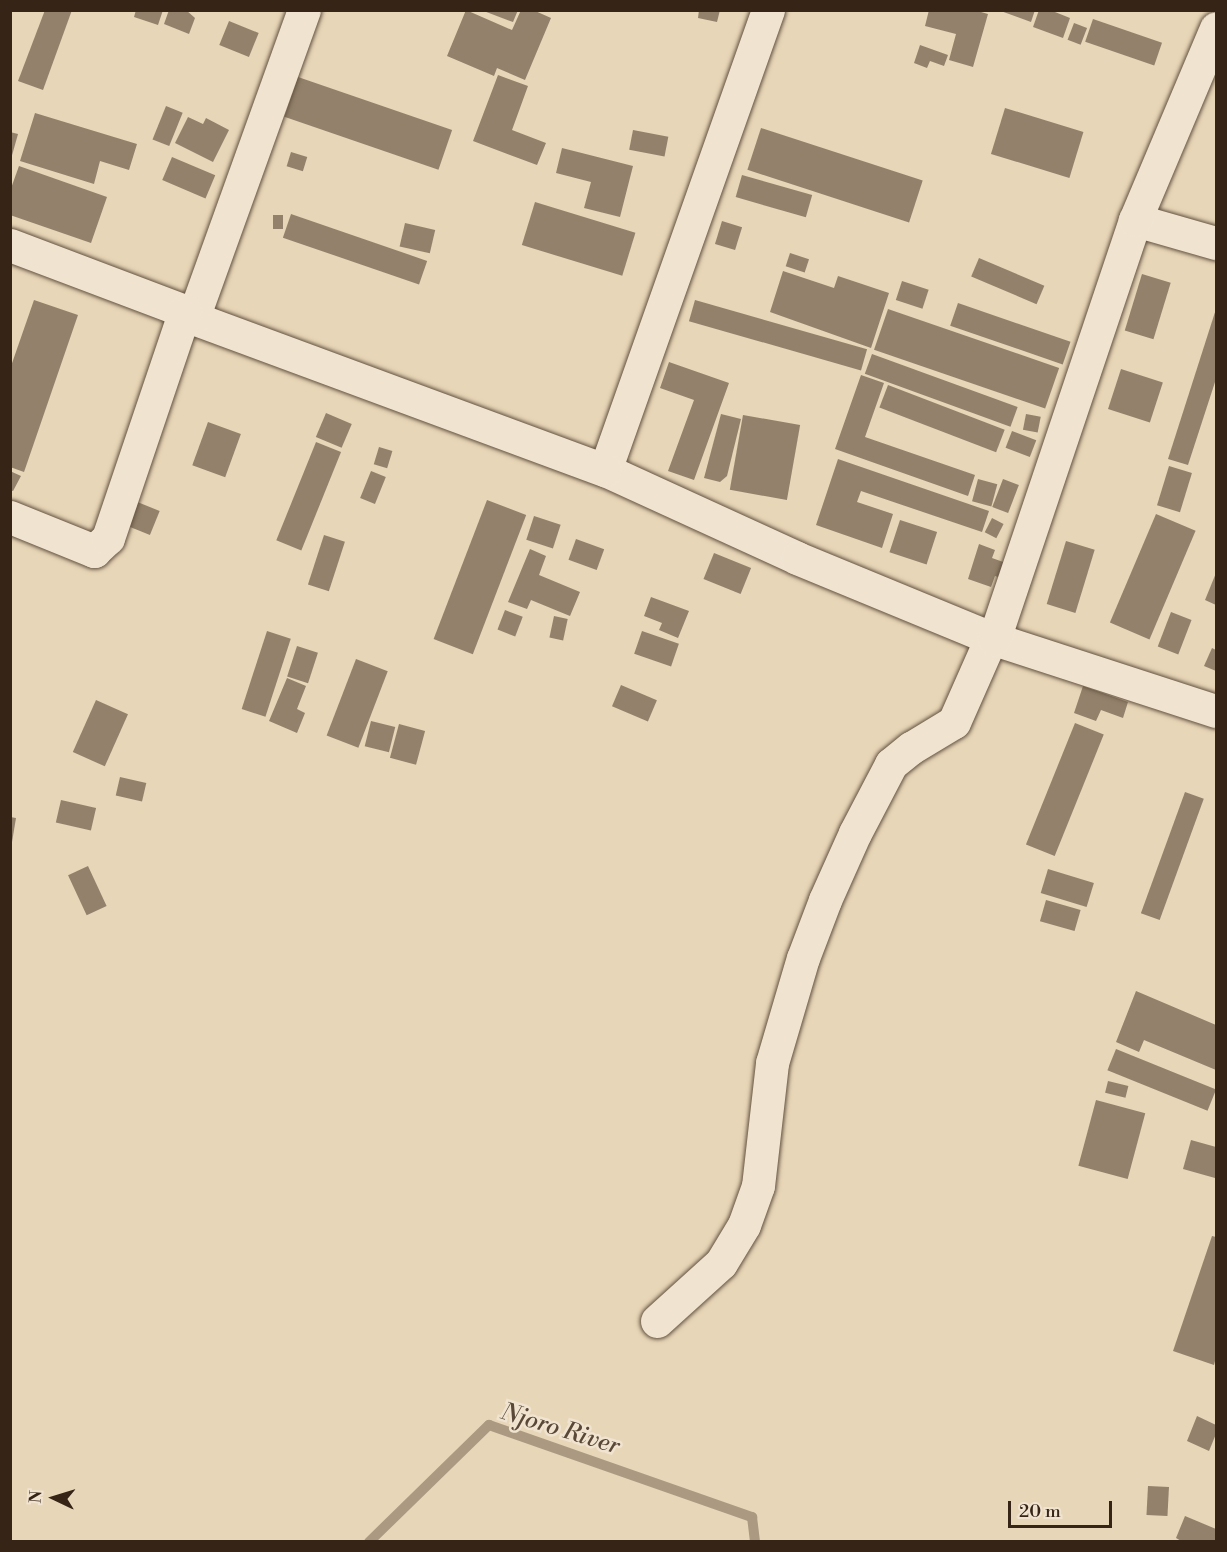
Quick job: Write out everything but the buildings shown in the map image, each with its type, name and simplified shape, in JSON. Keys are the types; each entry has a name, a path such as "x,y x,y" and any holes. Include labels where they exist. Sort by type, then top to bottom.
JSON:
{"street":[{"path":"10,517 94,552 108,538 304,10"},
{"path":"605,470 768,10"},
{"path":"657,1321 721,1263 744,1225 758,1186 772,1063 786,1012 825,900 855,833 891,764 911,748 954,722 988,645 994,639 1135,220 1216,28"},
{"path":"1135,220 1216,243"},
{"path":"10,245 189,315 605,470 797,558 994,639 1216,711"}],"waterway":[{"name":"Njoro River","path":"369,1542 489,1425 752,1517 755,1542"}]}
